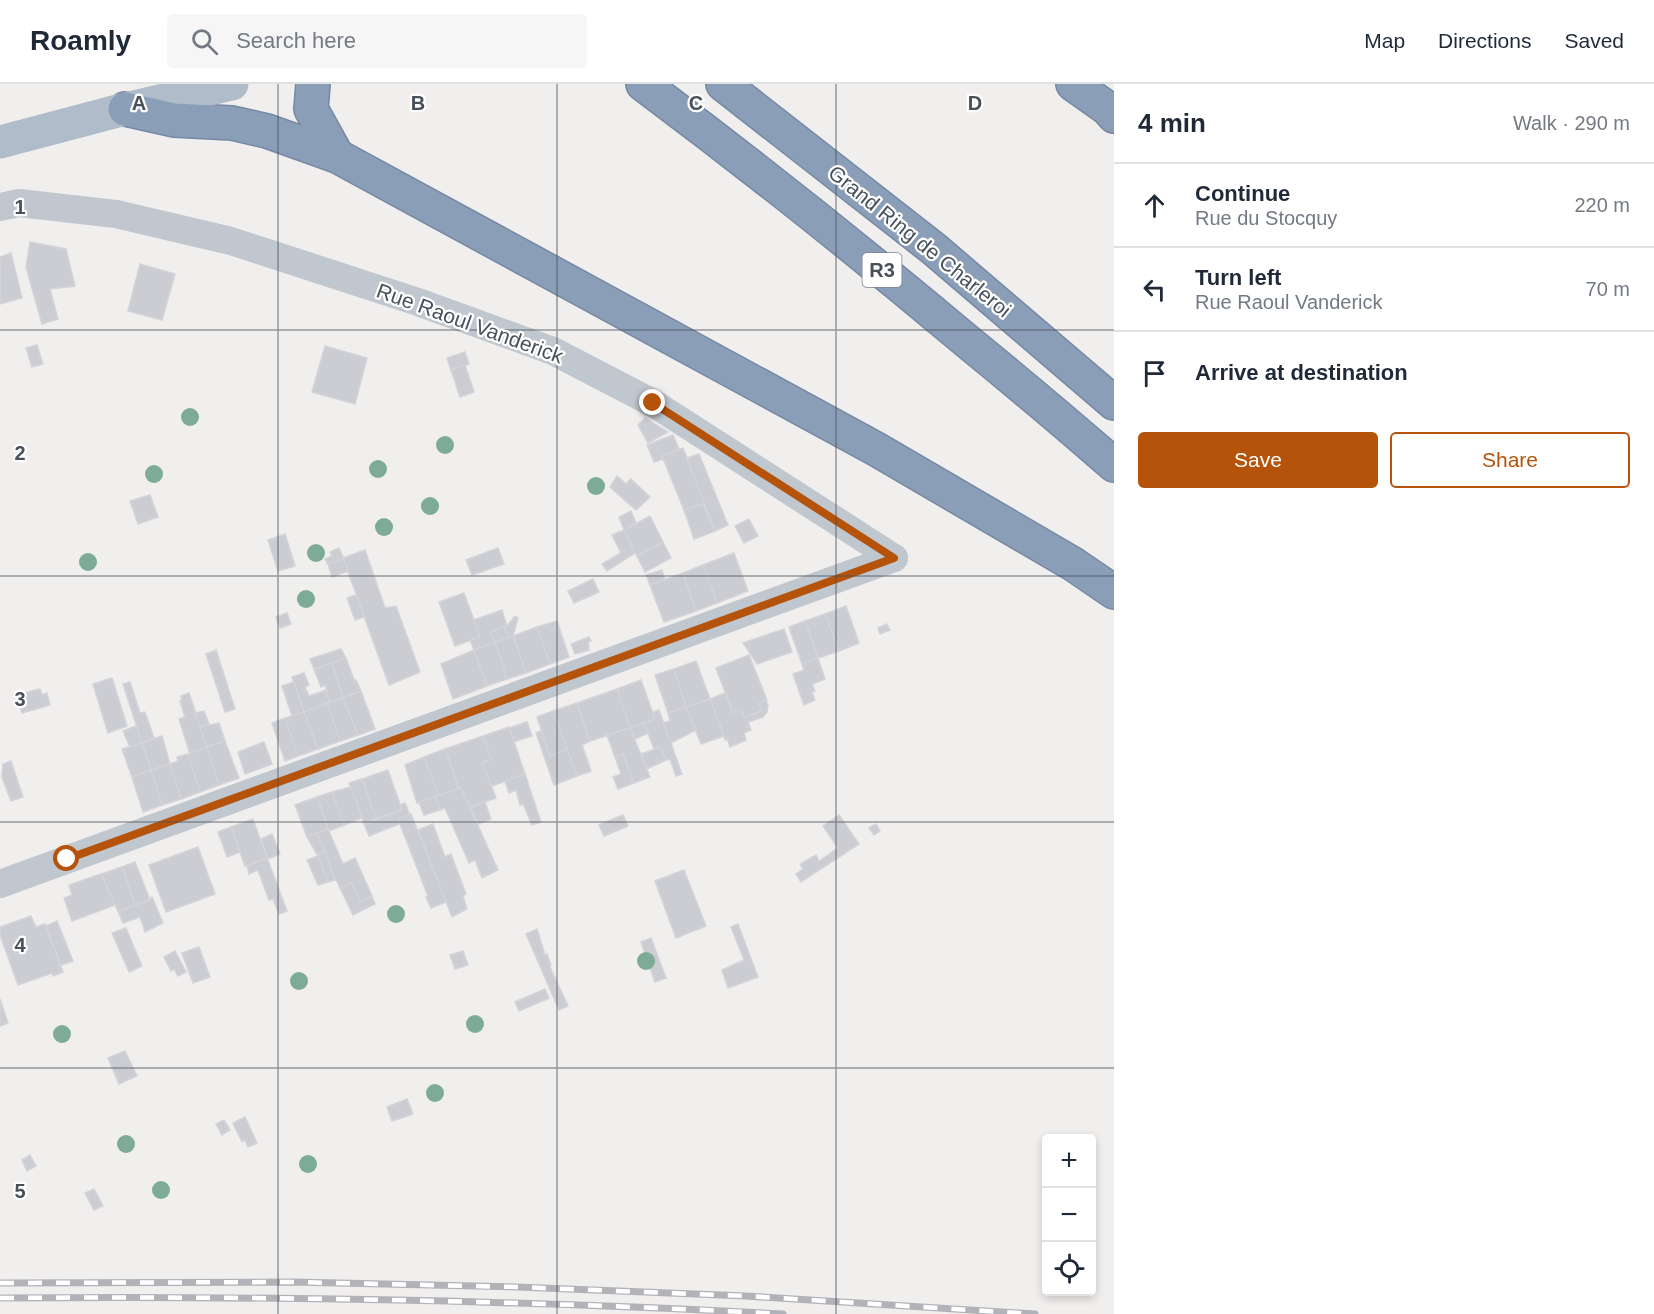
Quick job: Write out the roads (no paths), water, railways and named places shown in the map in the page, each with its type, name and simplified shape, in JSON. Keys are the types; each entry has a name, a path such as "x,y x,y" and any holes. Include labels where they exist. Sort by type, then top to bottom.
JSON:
{"highway":[{"path":"313,84 310,109 337,156"},
{"name":"R3","path":"643,84 723,144 896,282 1114,465"},
{"name":"Grand Ring de Charleroi","path":"723,84 934,249 1114,402"},
{"path":"1073,84 1108,103"},
{"path":"125,109 174,120 232,123 267,131 337,156 876,449 1073,564 1114,592"}],"main road":[{"path":"0,142 232,84"}],"street":[{"name":"Rue Raoul Vanderick","path":"0,207 20,203 116,214 231,241 407,299 553,351 653,403 894,558 0,884"}],"railway":[{"path":"0,1283 293,1282 517,1287 746,1296 1035,1314"},
{"path":"0,1298 392,1300 587,1305 783,1314"}]}
